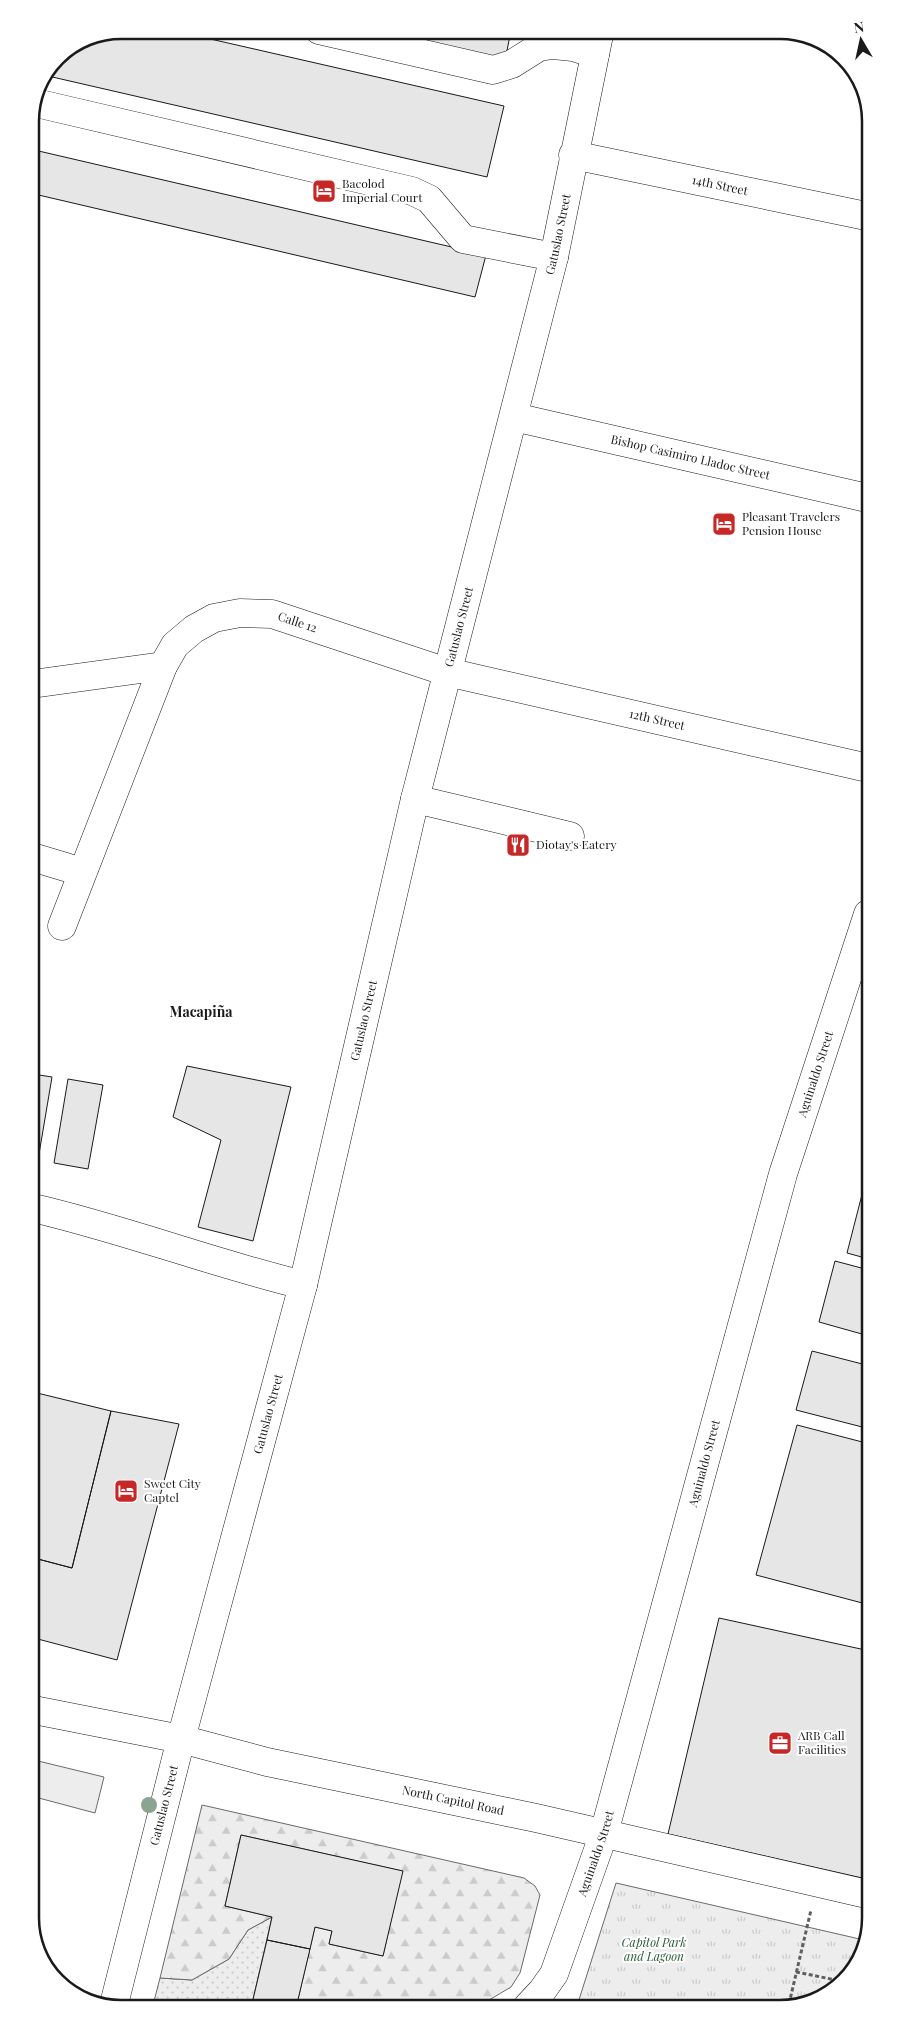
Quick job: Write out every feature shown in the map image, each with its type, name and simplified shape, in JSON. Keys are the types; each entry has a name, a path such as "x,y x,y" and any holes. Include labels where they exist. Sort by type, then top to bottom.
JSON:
{"street":[{"path":"358,39 493,70 512,64 540,47 553,45 573,47 597,42"},
{"name":"Gatuslao Street","path":"115,2000 181,1739 303,1285 446,672 514,417 554,257 597,42"},
{"path":"41,105 412,191 429,199 463,238 554,257"},
{"name":"14th Street","path":"573,155 862,215"},
{"name":"Bishop Casimiro Lladoc Street","path":"514,417 862,497"},
{"name":"Calle 12","path":"62,926 163,666 175,645 194,629 214,618 240,613 272,614 446,672"},
{"path":"39,683 163,666"},
{"name":"12th Street","path":"446,672 862,767"},
{"path":"415,799 570,836"},
{"path":"39,860 82,872"},
{"name":"Aguinaldo Street","path":"534,2000 554,1974 604,1833 783,1174 862,932"},
{"path":"39,1209 87,1221 261,1275 303,1285"},
{"name":"North Capitol Road","path":"39,1711 181,1739 267,1762 604,1833 862,1893"}],"path":[{"path":"790,2000 818,1883"},
{"path":"796,1972 834,1980"}],"green space":[{"path":"202,1805 524,1878 535,1886 540,1895 520,1973 511,1987 489,2000 298,2000 315,1927 332,1931 329,1944 383,1956 402,1871 241,1835 225,1906 272,1917 248,1930 229,1959 192,1980 160,1978"},
{"name":"Capitol Park and Lagoon","path":"616,1883 860,1939 851,1959 838,1976 821,1989 791,2000 579,2000"},
{"path":"272,1917 253,2000 154,2000 160,1978 192,1980 229,1959 248,1930"}],"shaded area":[{"path":"39,1761 104,1777 95,1813 39,1798"}],"building":[{"path":"210,39 504,106 487,177 52,77 63,63 75,53 105,40"},
{"path":"401,39 509,39 505,61"},
{"path":"39,151 486,255 475,297 39,195"},
{"path":"187,1066 291,1087 253,1241 198,1227 221,1140 173,1117"},
{"path":"39,1075 52,1077 39,1154"},
{"path":"68,1079 103,1085 88,1169 54,1163"},
{"path":"862,1194 862,1257 847,1253"},
{"path":"835,1261 862,1268 862,1334 819,1322"},
{"path":"812,1351 862,1364 862,1427 796,1410"},
{"path":"39,1393 111,1411 72,1568 39,1559"},
{"name":"Sweet City Captel","path":"111,1411 179,1424 117,1660 39,1639 39,1559 72,1568"},
{"path":"797,1425 862,1442 862,1603 756,1575"},
{"name":"ARB Call Facilities","path":"719,1618 862,1649 862,1878 668,1834"},
{"path":"241,1835 403,1871 383,1956 329,1944 332,1931 315,1927 310,1949 267,1940 272,1917 225,1906"},
{"path":"267,1940 310,1949 298,2000 253,2000"}],"place":[{"name":"Bacolod Imperial Court","path":"324,191"},
{"name":"Pleasant Travelers Pension House","path":"724,524"},
{"name":"Diotay's Eatery","path":"518,845"},
{"name":"Sweet City Captel","path":"126,1491"},
{"name":"ARB Call Facilities","path":"780,1743"}],"district":[{"name":"Macapiña","path":"201,1012"}]}
